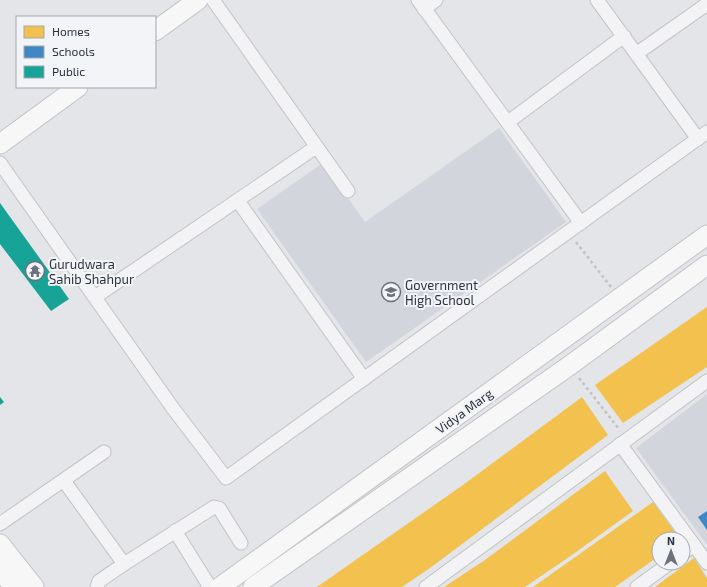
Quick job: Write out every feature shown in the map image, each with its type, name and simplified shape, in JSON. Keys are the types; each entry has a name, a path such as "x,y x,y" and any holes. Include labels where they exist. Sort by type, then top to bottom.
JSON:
{"main road":[{"path":"156,30 198,0"},
{"path":"0,144 77,88"},
{"name":"Vidya Marg","path":"214,585 707,235"},
{"name":"Vidya Marg","path":"253,587 569,366 707,265"},
{"path":"0,544 34,587"},
{"path":"0,568 13,587"}],"street":[{"path":"213,0 348,191"},
{"path":"436,0 421,4 581,223"},
{"path":"0,163 172,407 226,478 702,136 636,54 598,0"},
{"path":"636,54 707,4"},
{"path":"508,122 624,36"},
{"path":"95,298 316,147"},
{"path":"238,201 364,379"},
{"path":"426,587 623,441 707,381"},
{"path":"623,441 707,563"},
{"path":"0,524 104,452"},
{"path":"64,481 124,564"},
{"path":"97,587 99,581 214,507 219,508 241,543"},
{"path":"175,531 214,585"},
{"path":"637,587 659,571"}],"path":[{"path":"568,232 619,298"},
{"path":"569,366 623,441"}],"shaded area":[{"name":"Government High School","path":"499,128 566,222 366,362 257,209 323,163 365,222"},
{"path":"707,394 707,545 636,448"}],"building: Homes":[{"path":"707,307 707,367 623,423 595,385"},
{"path":"582,397 608,435 430,568 402,587 317,587 463,485"},
{"path":"605,471 633,511 572,555 525,587 444,587 485,560"},
{"path":"653,502 674,531 651,531 651,562 615,587 533,587"},
{"path":"694,558 707,578 707,587 655,587 677,571 691,571 691,560"}],"building: Schools":[{"path":"707,511 707,530 698,517"}],"building: Public":[{"name":"Gurudwara Sahib Shahpur","path":"0,203 69,299 51,311 0,244"},
{"path":"0,397 4,402 0,405"}],"place":[{"name":"Gurudwara Sahib Shahpur","path":"35,271"},
{"name":"Government High School","path":"391,292"}]}
